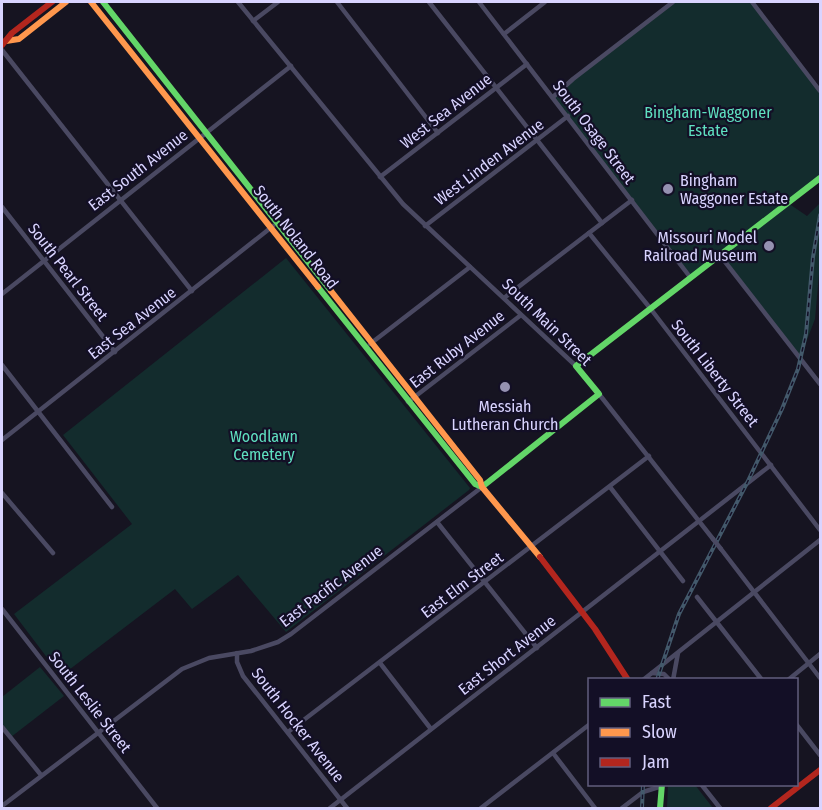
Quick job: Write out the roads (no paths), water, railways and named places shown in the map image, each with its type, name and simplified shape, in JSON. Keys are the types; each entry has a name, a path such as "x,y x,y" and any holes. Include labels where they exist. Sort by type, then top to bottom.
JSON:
{"main road":[{"path":"4,43 12,33 52,2"},
{"path":"4,43 19,39 66,2"},
{"name":"South Noland Road","path":"91,2 203,135"},
{"name":"South Noland Road","path":"103,2 203,135 369,345 415,396 480,480 482,487 582,611 627,678"},
{"path":"576,366 820,178"},
{"name":"South Noland Road","path":"369,345 408,402 475,484 482,487"},
{"name":"South Main Street","path":"576,366 599,394"},
{"name":"East Pacific Avenue","path":"482,487 599,394"},
{"path":"771,808 820,770"},
{"path":"660,808 662,786"}],"street":[{"name":"South Main Street","path":"238,2 380,177 425,226 576,366"},
{"path":"253,21 278,2"},
{"path":"336,2 438,133"},
{"path":"429,2 602,223"},
{"name":"South Osage Street","path":"479,2 690,277"},
{"path":"504,34 545,2"},
{"path":"553,97 673,2"},
{"path":"752,2 820,91"},
{"path":"2,50 192,291"},
{"name":"West Sea Avenue","path":"380,177 527,64"},
{"name":"East South Avenue","path":"2,294 291,66"},
{"name":"West Linden Avenue","path":"425,226 568,116"},
{"path":"504,298 632,200"},
{"name":"South Pearl Street","path":"2,207 115,352"},
{"name":"East Sea Avenue","path":"2,440 274,225"},
{"name":"South Liberty Street","path":"589,233 650,308 820,530"},
{"path":"719,254 820,384"},
{"path":"369,345 470,267"},
{"name":"East Ruby Avenue","path":"408,402 521,315"},
{"path":"2,365 112,507"},
{"name":"South Main Street","path":"599,394 820,678"},
{"name":"East Elm Street","path":"288,732 649,456"},
{"name":"East Short Avenue","path":"330,808 771,465"},
{"name":"East Pacific Avenue","path":"2,806 182,669 209,658 265,646 291,634 482,487"},
{"path":"610,487 683,581"},
{"path":"2,493 53,553"},
{"path":"437,522 537,648"},
{"path":"646,678 820,540"},
{"path":"698,597 760,678"},
{"name":"South Leslie Street","path":"2,611 157,808"},
{"path":"672,678 678,652"},
{"name":"South Hocker Avenue","path":"237,653 237,663 243,676 347,808"},
{"path":"790,678 820,654"},
{"path":"380,663 431,729"},
{"path":"652,673 664,674 669,678"},
{"path":"482,808 588,726"},
{"path":"2,727 41,775"},
{"path":"798,727 820,755"},
{"path":"553,753 595,808"},
{"path":"622,808 643,792 659,786"},
{"path":"703,786 720,808"}],"railway":[{"path":"658,678 679,614 747,483 798,369 806,334 813,257 820,215"},
{"path":"642,808 643,786"}],"place":[{"name":"Bingham Waggoner Estate","path":"668,189"},
{"name":"Missouri Model Railroad Museum","path":"769,246"},
{"name":"Messiah Lutheran Church","path":"505,387"}],"park label":[{"name":"Bingham-Waggoner Estate","path":"708,121"},
{"name":"Woodlawn Cemetery","path":"264,445"}]}
